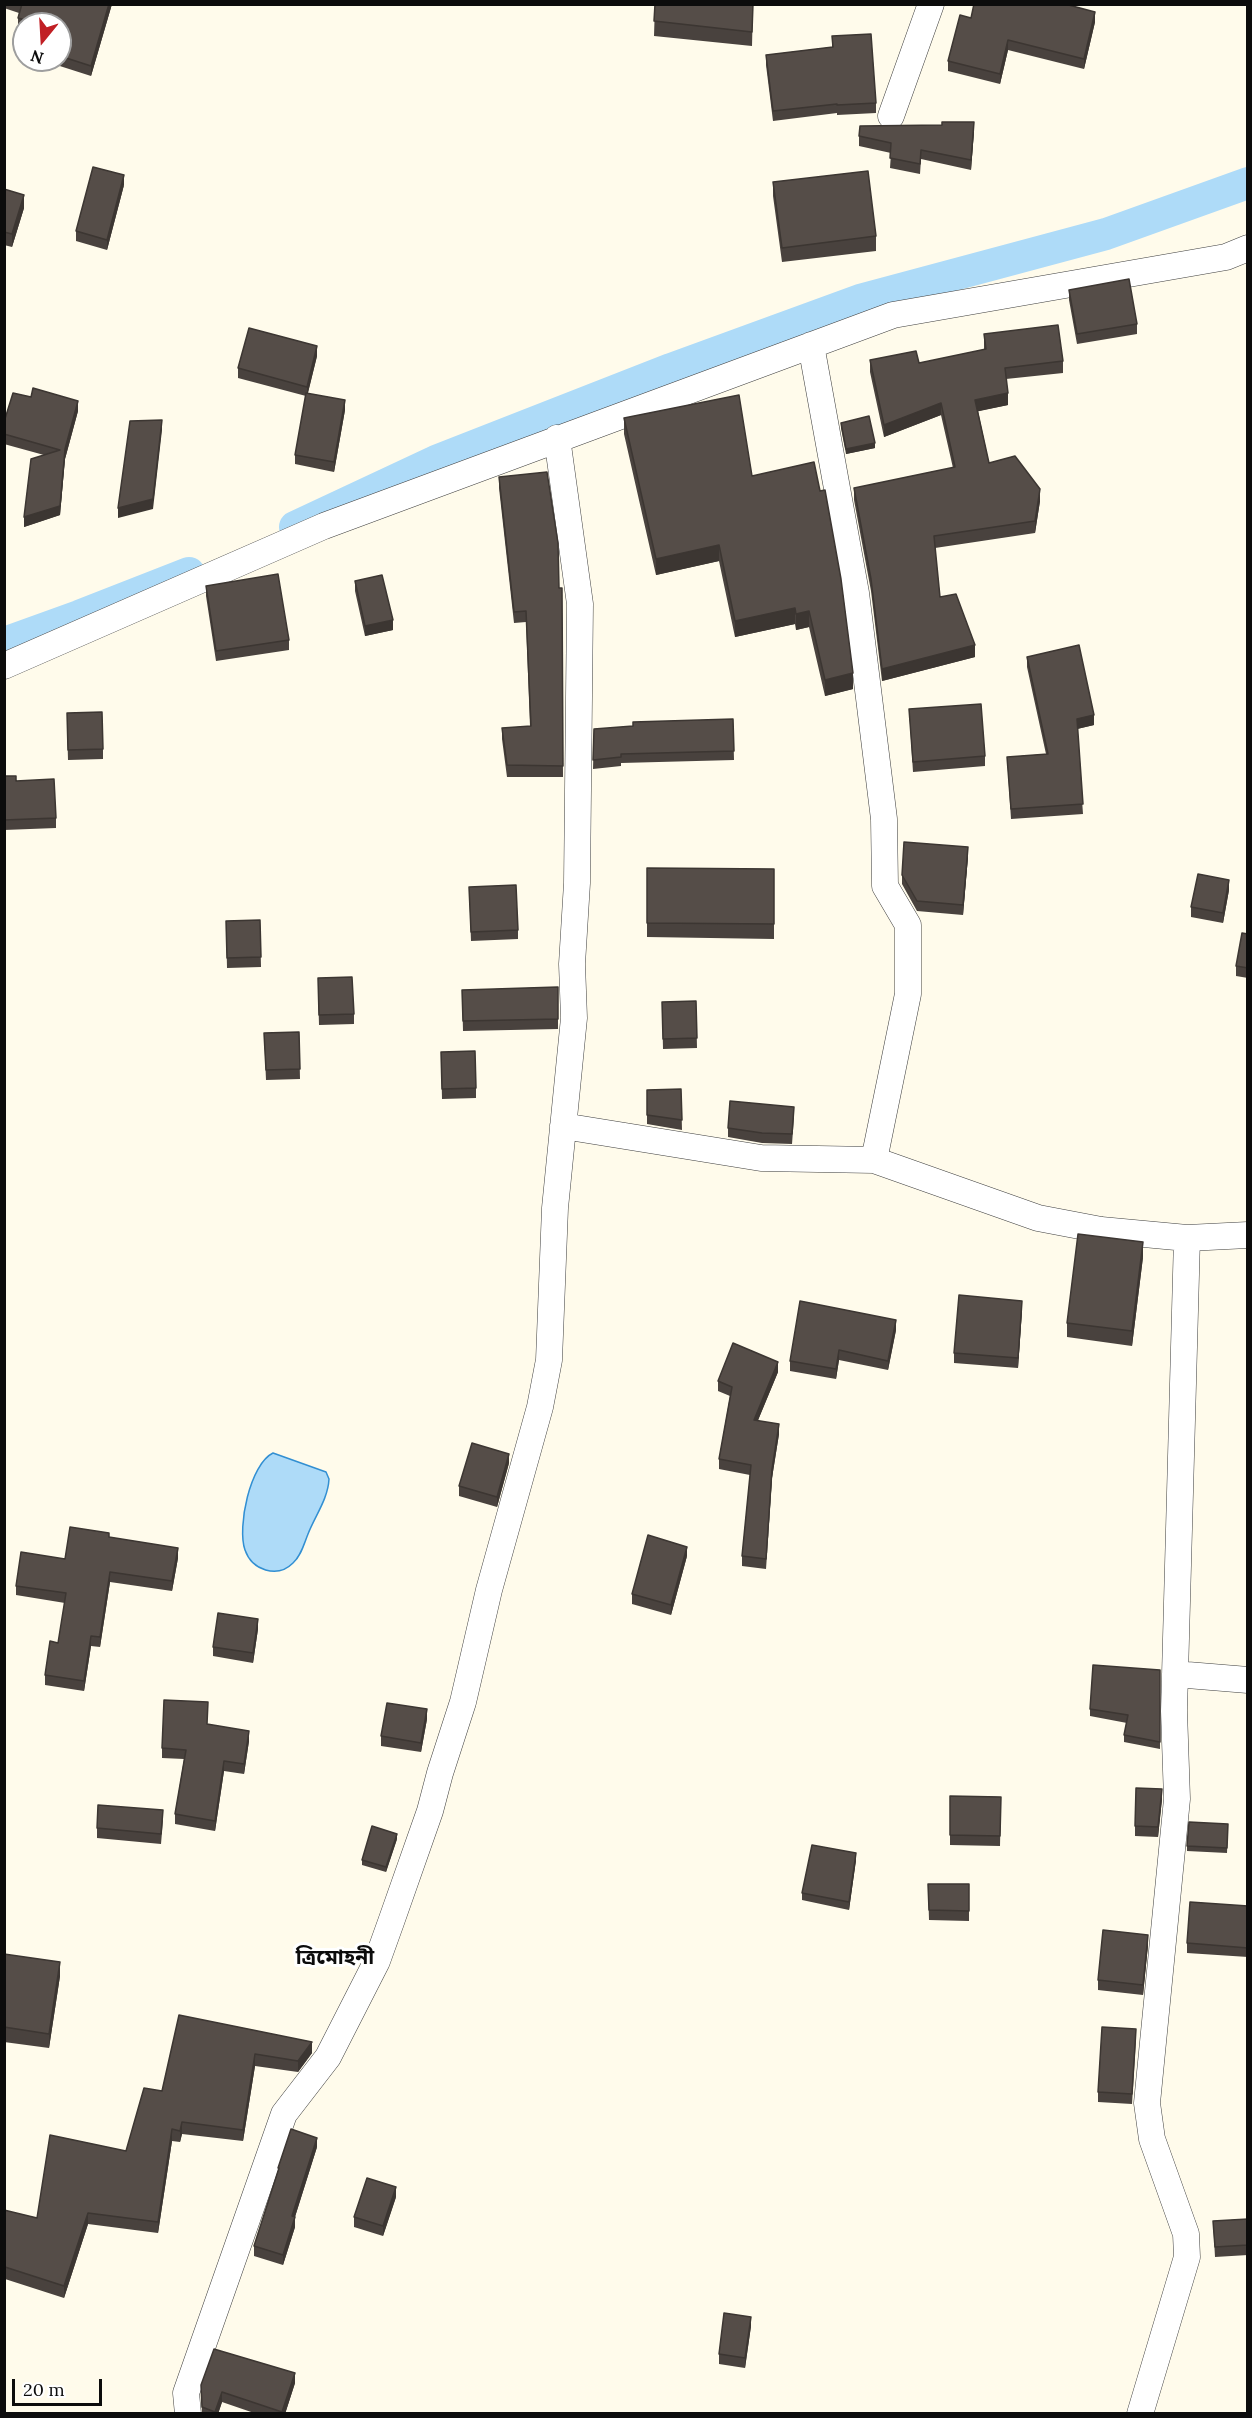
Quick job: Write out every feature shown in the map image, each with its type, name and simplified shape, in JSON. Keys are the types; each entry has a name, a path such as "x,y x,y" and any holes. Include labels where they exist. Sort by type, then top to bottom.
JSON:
{"street":[{"path":"891,116 931,4"},
{"path":"4,666 324,526 556,438 893,315 1226,257 1248,248"},
{"path":"811,345 856,593 884,819 885,886 908,925 908,994 874,1160"},
{"path":"188,2414 186,2393 284,2114 328,2056 377,1961 430,1811 463,1702 489,1590 540,1407 549,1360 555,1208 574,1018 572,964 577,883 580,604 556,438"},
{"path":"563,1126 761,1158 874,1160 1038,1218 1101,1230 1187,1239 1248,1235"},
{"path":"1140,2414 1187,2257 1186,2234 1152,2139 1147,2103 1177,1799 1174,1711 1187,1239"},
{"path":"1175,1674 1248,1680"}],"water":[{"path":"273,1453 326,1472 329,1479 324,1500 302,1550 293,1563 280,1571 266,1570 253,1563 248,1557 243,1540 244,1512 252,1482 265,1459"}],"building":[{"path":"22,4 109,4 91,66 72,60 72,12 20,12"},
{"path":"655,4 753,4 752,32 654,21"},
{"path":"974,4 1065,4 1095,12 1084,59 1008,40 1000,74 948,61 960,15 971,18"},
{"path":"871,34 876,103 837,104 773,111 766,55 833,47 832,36"},
{"path":"942,122 974,122 971,160 921,150 920,164 890,158 891,143 859,136 860,126 942,125"},
{"path":"93,167 124,175 107,240 76,231"},
{"path":"868,171 876,236 782,248 773,182"},
{"path":"4,189 24,195 12,234 4,232"},
{"path":"1129,279 1137,324 1077,334 1069,290"},
{"path":"1058,325 1063,361 1005,368 1008,393 975,400 989,463 1015,456 1040,489 1035,521 934,536 940,597 956,594 975,645 882,669 871,579 854,488 955,467 941,403 884,425 870,360 916,351 919,363 986,349 984,334"},
{"path":"249,328 317,346 307,387 238,368"},
{"path":"33,388 78,401 65,449 60,506 24,517 31,459 60,450 4,434 4,422 13,393 31,397"},
{"path":"306,393 345,400 334,462 295,455"},
{"path":"739,395 752,476 814,462 820,491 825,490 841,579 853,673 825,680 809,611 796,614 795,608 735,621 719,545 656,559 624,418"},
{"path":"869,416 875,443 846,449 841,423"},
{"path":"162,420 153,499 118,508 130,421"},
{"path":"547,472 558,543 559,588 562,588 563,766 507,765 502,728 531,726 526,611 514,612 499,477"},
{"path":"278,574 289,640 216,651 206,586"},
{"path":"382,575 393,620 365,626 355,581"},
{"path":"1079,645 1094,715 1077,719 1083,804 1011,809 1007,757 1048,754 1027,657"},
{"path":"981,704 985,756 913,762 909,709"},
{"path":"102,712 103,749 68,750 67,713"},
{"path":"733,719 734,751 621,754 621,757 593,760 594,729 633,726 633,722"},
{"path":"4,776 16,776 16,781 54,779 56,818 4,820"},
{"path":"904,842 968,847 963,905 917,901 902,875"},
{"path":"647,868 774,869 774,924 647,923"},
{"path":"1198,874 1229,880 1223,913 1191,907"},
{"path":"516,885 518,930 471,932 469,887"},
{"path":"260,920 261,957 227,958 226,921"},
{"path":"1242,933 1248,934 1248,968 1236,966"},
{"path":"352,977 354,1014 319,1015 318,978"},
{"path":"558,987 558,1019 463,1021 462,990"},
{"path":"696,1001 697,1038 663,1039 662,1002"},
{"path":"299,1032 300,1069 266,1070 264,1033"},
{"path":"475,1051 476,1088 442,1089 441,1052"},
{"path":"681,1089 682,1120 647,1115 647,1090"},
{"path":"730,1101 794,1107 792,1134 762,1133 728,1128"},
{"path":"1078,1234 1143,1242 1132,1331 1067,1323"},
{"path":"959,1295 1022,1301 1018,1358 954,1353"},
{"path":"800,1301 896,1320 888,1361 839,1350 836,1369 790,1361"},
{"path":"733,1343 778,1362 754,1420 779,1424 772,1469 766,1559 742,1556 751,1465 719,1459 732,1387 718,1381"},
{"path":"472,1443 509,1454 497,1497 459,1486"},
{"path":"70,1527 109,1533 109,1537 178,1548 172,1581 110,1572 100,1637 91,1636 84,1681 45,1675 50,1641 58,1643 66,1593 16,1586 21,1552 65,1559"},
{"path":"648,1535 687,1547 671,1605 632,1594"},
{"path":"218,1613 258,1619 253,1653 213,1647"},
{"path":"1093,1665 1160,1670 1160,1742 1124,1735 1128,1715 1090,1709"},
{"path":"164,1700 208,1702 207,1724 249,1731 244,1764 224,1761 215,1821 175,1814 186,1750 162,1748"},
{"path":"387,1703 427,1709 421,1743 381,1736"},
{"path":"1136,1788 1162,1789 1158,1827 1135,1826"},
{"path":"950,1796 1001,1797 1000,1836 950,1835"},
{"path":"98,1805 163,1810 161,1834 97,1828"},
{"path":"1189,1822 1228,1824 1227,1848 1187,1846"},
{"path":"372,1826 397,1834 386,1867 362,1860"},
{"path":"812,1845 856,1853 849,1902 802,1893"},
{"path":"928,1884 969,1884 969,1911 929,1910"},
{"path":"1190,1902 1248,1906 1248,1948 1187,1943"},
{"path":"1103,1930 1148,1935 1143,1985 1098,1980"},
{"path":"4,1954 60,1962 49,2034 4,2027"},
{"path":"179,2015 312,2042 298,2061 255,2054 243,2130 182,2122 180,2131 172,2129 158,2222 88,2213 64,2286 4,2268 4,2210 37,2218 50,2135 126,2151 144,2088 162,2091"},
{"path":"1102,2027 1136,2029 1132,2094 1098,2092"},
{"path":"291,2129 317,2138 292,2216 295,2217 283,2255 254,2246"},
{"path":"367,2178 396,2187 383,2226 354,2217"},
{"path":"1248,2219 1248,2245 1215,2247 1213,2221"},
{"path":"724,2313 751,2317 745,2358 719,2354"},
{"path":"214,2349 295,2373 282,2412 222,2392 215,2412 202,2407 201,2385"}],"waterway":[{"path":"295,527 436,461 671,369 860,300 1106,234 1248,183"},
{"path":"4,643 189,573"}],"district":[{"name":"ত্রিমোহনী","path":"335,1958"}]}
